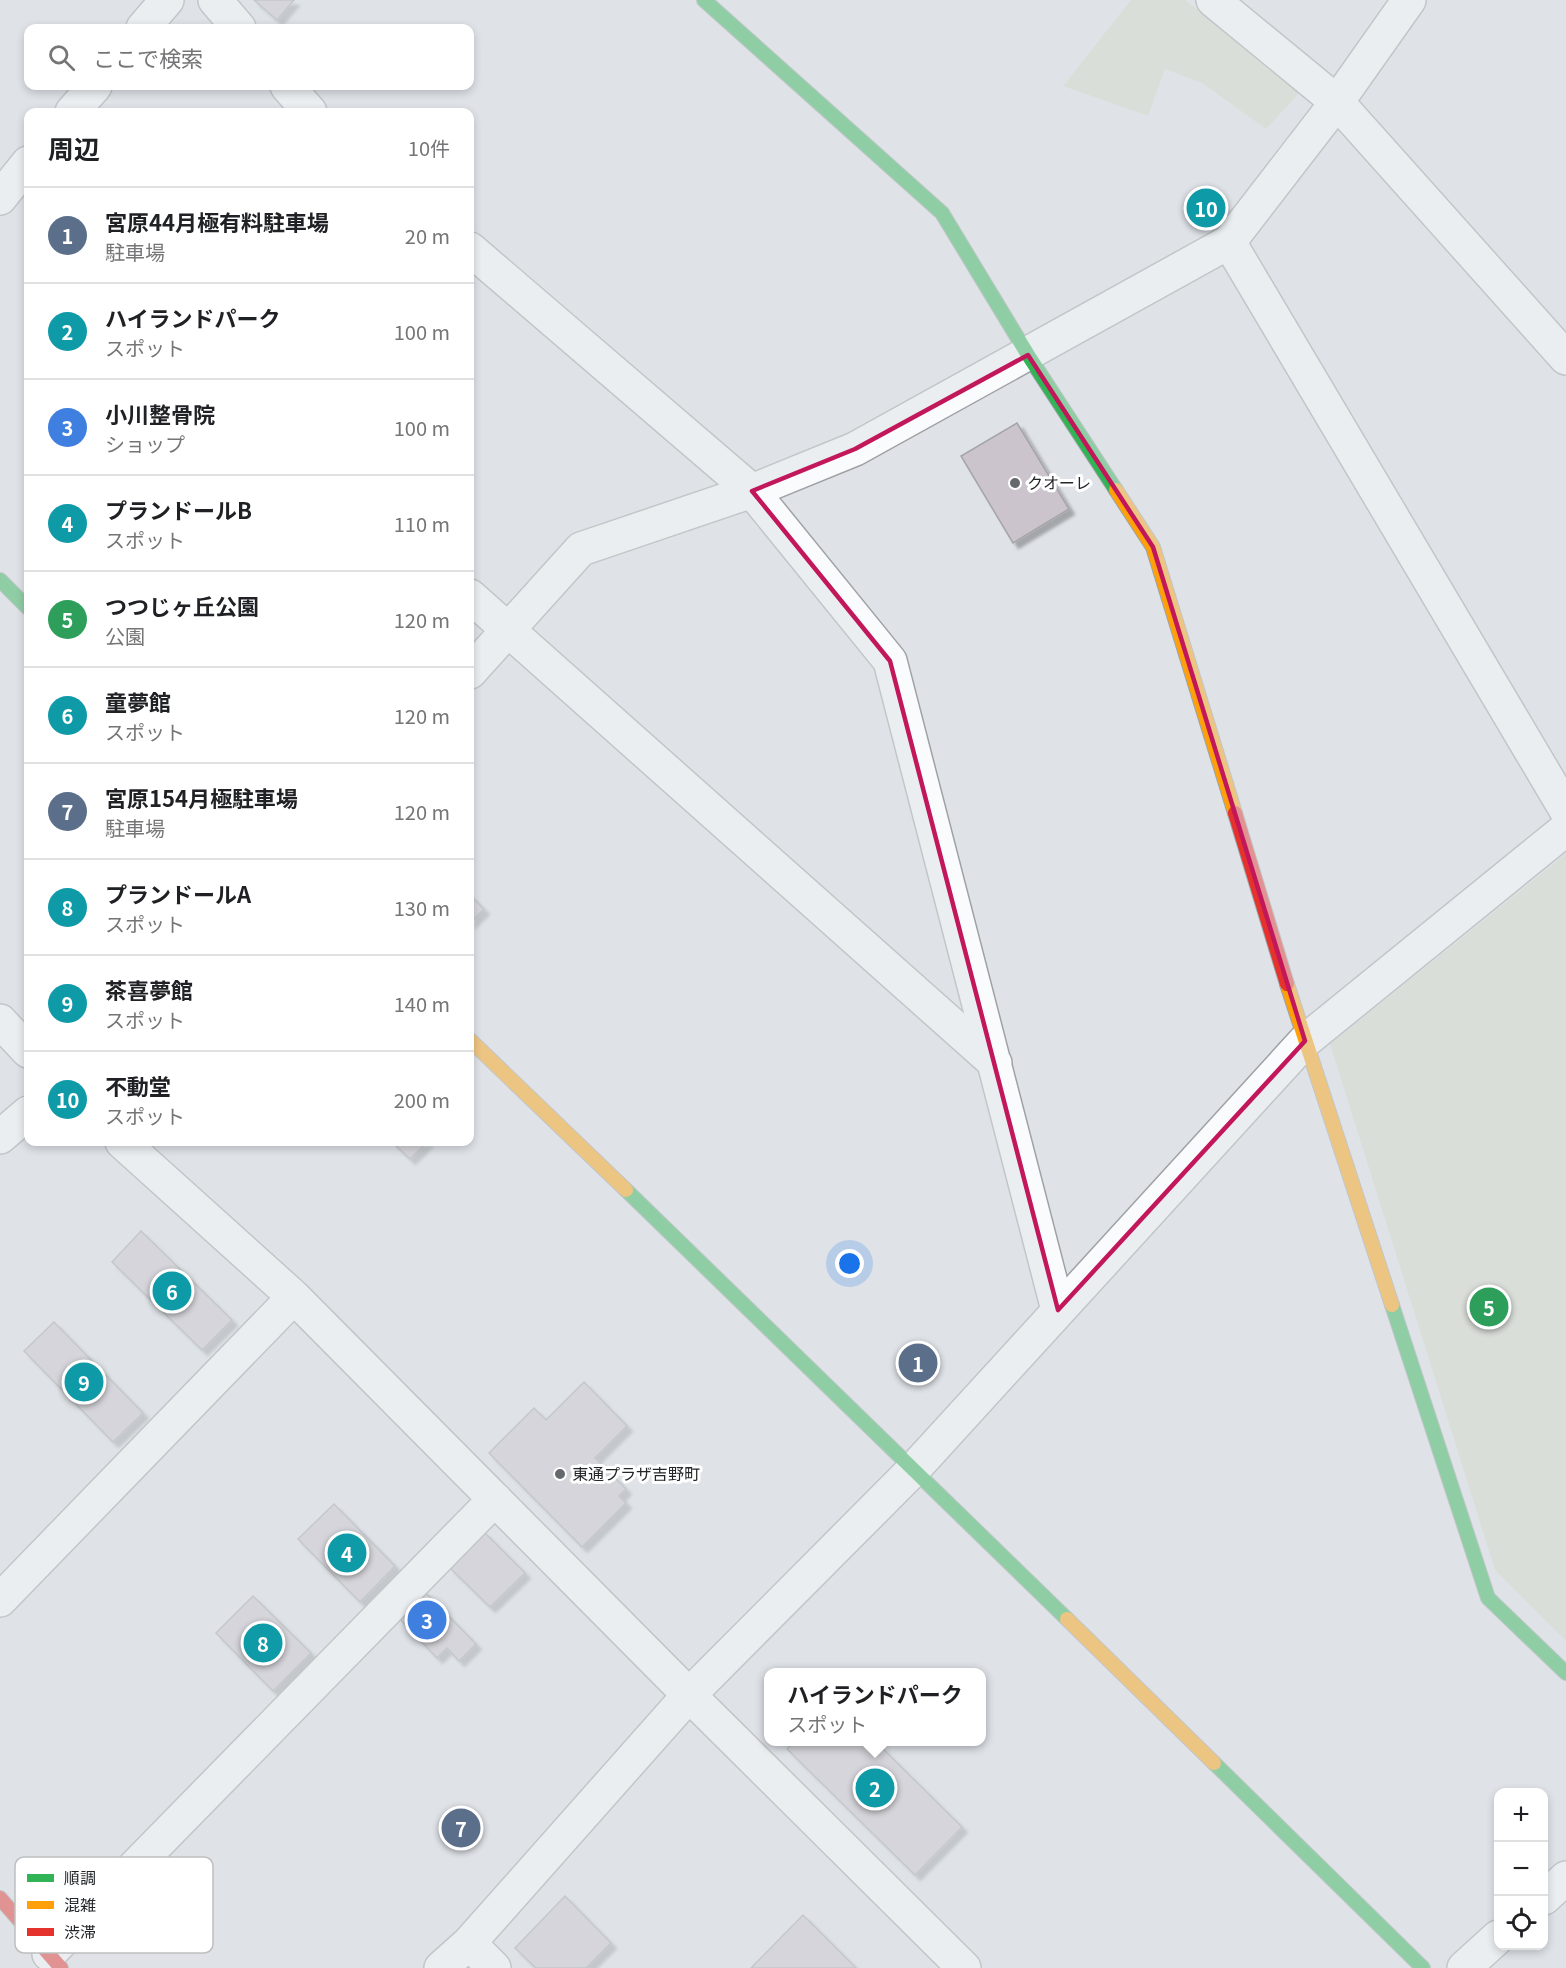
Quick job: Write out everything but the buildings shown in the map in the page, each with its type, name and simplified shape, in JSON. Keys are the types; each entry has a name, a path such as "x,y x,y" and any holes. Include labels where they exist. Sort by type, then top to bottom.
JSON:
{"street":[{"path":"146,24 167,0"},
{"path":"215,0 236,24"},
{"path":"704,0 942,213 1028,355 1153,547 1305,1041 1488,1598 1566,1673"},
{"path":"1213,0 1337,102 1566,358"},
{"path":"474,667 581,549 752,491 855,449 1229,242 1337,102 1408,0"},
{"path":"76,108 91,90"},
{"path":"291,90 306,108"},
{"path":"1229,242 1566,810"},
{"path":"474,252 752,491 890,661 1058,1310"},
{"path":"0,580 24,604"},
{"path":"474,600 995,1063"},
{"path":"441,1968 469,1943 689,1695 914,1469 1305,1041 1566,829"},
{"path":"0,1021 24,1047"},
{"path":"474,1044 914,1469 1423,1968"},
{"path":"0,1137 24,1116"},
{"path":"126,1146 294,1298 964,1968"},
{"path":"0,1600 294,1298"},
{"path":"154,1857 495,1499"},
{"path":"1546,1896 1566,1878"},
{"path":"0,1898 15,1915"},
{"path":"1464,1968 1494,1941"},
{"path":"469,1943 494,1968"}],"highlighted area":[{"path":"1028,355 1153,547 1305,1041 1058,1310 890,661 752,491 855,449"}],"green space":[{"path":"1131,0 1185,0 1301,91 1266,129 1202,83 1165,69 1148,116 1063,86"},
{"path":"1566,854 1566,1641 1495,1570 1330,1044"}],"traffic: fast":[{"path":"704,0 942,213 1028,355 1116,490"},
{"path":"0,580 24,604"},
{"path":"626,1190 1067,1619"},
{"path":"1392,1305 1488,1598 1566,1673"},
{"path":"1214,1763 1423,1968"}],"traffic: slow":[{"path":"1116,490 1153,547 1235,813"},
{"path":"1287,984 1392,1305"},
{"path":"474,1044 626,1190"},
{"path":"1067,1619 1214,1763"}],"traffic: jam":[{"path":"1235,813 1287,984"},
{"path":"0,1898 15,1915"},
{"path":"48,1953 61,1968"}],"place":[{"name":"不動堂","path":"1206,208"},
{"name":"クオーレ","path":"1015,483"},
{"name":"童夢館","path":"172,1291"},
{"name":"つつじヶ丘公園","path":"1489,1307"},
{"name":"宮原44月極有料駐車場","path":"918,1363"},
{"name":"茶喜夢館","path":"84,1382"},
{"name":"東通プラザ吉野町","path":"560,1474"},
{"name":"プランドールB","path":"347,1553"},
{"name":"小川整骨院","path":"427,1620"},
{"name":"プランドールA","path":"263,1643"},
{"name":"ハイランドパーク","path":"875,1788"},
{"name":"宮原154月極駐車場","path":"461,1828"}]}
